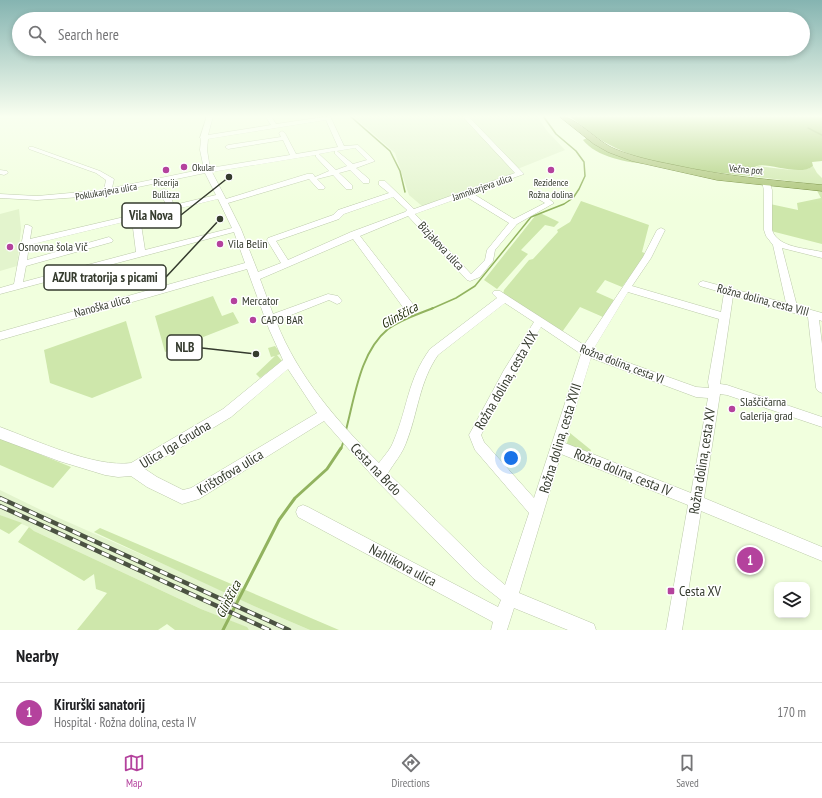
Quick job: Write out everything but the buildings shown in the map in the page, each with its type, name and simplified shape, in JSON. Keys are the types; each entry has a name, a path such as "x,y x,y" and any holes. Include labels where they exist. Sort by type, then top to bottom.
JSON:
{"main road":[{"name":"Večna pot","path":"604,145 627,156 694,173 822,188"}],"street":[{"name":"Cesta na Brdo","path":"203,145 203,152 208,171 237,229 270,319 289,362 326,414 380,473 494,586 510,596 588,630"},
{"path":"228,148 243,145"},
{"path":"289,145 294,156"},
{"path":"338,145 351,167 366,181"},
{"name":"Jamnikarjeva ulica","path":"255,277 354,234 411,212 520,174 493,145"},
{"name":"Poklukarjeva ulica","path":"0,196 53,198 108,191 294,156 340,151 356,146 372,160 318,177"},
{"path":"32,148 98,172 110,179 108,191"},
{"path":"318,156 349,187"},
{"path":"25,243 171,208 222,199 310,176 321,187"},
{"path":"766,182 768,190 768,230 770,236 777,244 792,308"},
{"path":"382,183 411,212"},
{"path":"164,191 171,208"},
{"path":"466,193 514,222 550,203 538,195"},
{"path":"286,264 271,240 336,217 341,212 394,194"},
{"name":"Bizjakova ulica","path":"411,212 470,278 477,275 489,262 491,250 514,222"},
{"path":"136,216 141,254"},
{"path":"18,286 28,227"},
{"path":"0,291 237,229"},
{"name":"Rožna dolina, cesta XVII","path":"501,624 587,352 626,288 647,258 661,230"},
{"path":"354,234 412,311"},
{"path":"21,264 109,240"},
{"path":"777,244 822,256"},
{"name":"Nanoška ulica","path":"0,336 250,265"},
{"name":"Rožna dolina, cesta VIII","path":"703,284 818,316"},
{"path":"626,288 725,317"},
{"name":"Rožna dolina, cesta XV","path":"674,630 714,392 714,382 729,292"},
{"name":"Rožna dolina, cesta VI","path":"380,473 399,444 417,381 427,360 434,352 501,296 587,352 696,392 714,392 719,389 727,390 822,422"},
{"path":"270,319 328,297 335,298 337,301"},
{"path":"818,316 822,388"},
{"name":"Rožna dolina, cesta XIX","path":"537,512 479,446 475,435 508,373 540,322"},
{"name":"Ulica Iga Grudna","path":"0,433 59,455 105,469 118,471 133,469 227,413 289,362"},
{"name":"Krištofova ulica","path":"133,469 152,482 182,497 194,494 326,414"},
{"name":"Rožna dolina, cesta IV","path":"557,446 620,470 822,554"},
{"name":"Nahlikova ulica","path":"303,512 501,624"}],"shaded area":[{"path":"386,145 561,145 565,150 515,170 516,173 514,174 422,206 409,195 395,153"},
{"path":"758,166 802,170 813,166 822,178 822,185 751,176 748,172"},
{"path":"816,189 822,190 822,244 771,231 770,204 798,210 797,203 821,198"},
{"path":"581,201 649,225 642,252 647,254 622,287 605,280 596,292 614,300 603,317 580,307 562,332 503,294 504,290 529,260 533,259 558,232 557,230 570,222"},
{"name":"Osnovna šola Vič","path":"19,209 21,229 17,266 0,271 0,214"},
{"path":"540,213 559,222 554,227 545,225 521,250 528,254 497,289 484,280 535,216"},
{"path":"213,296 222,316 233,312 239,323 165,352 155,316"},
{"path":"126,321 142,378 92,398 50,383 44,350"},
{"path":"275,346 281,354 277,355 282,361 260,378 256,374 275,356 271,357 268,348"},
{"path":"570,433 591,450 589,454 566,446"},
{"path":"0,438 71,467 53,488 0,465"},
{"path":"0,490 43,511 310,630 249,630 246,627 201,609 34,531 29,527 0,515"},
{"path":"0,515 22,523 9,534 0,529"},
{"path":"29,527 34,531 201,609 247,627 249,630 175,630 167,624 158,630 77,630 107,593 96,589 94,574 84,581 18,542"},
{"path":"100,528 339,630 310,630 256,607 94,532"}],"green space":[{"path":"605,145 649,164 613,158 596,151 589,146"},
{"path":"611,145 822,145 822,161 812,162 813,166 800,170 762,165 757,166 748,171 751,176 678,167 625,152"}],"waterway":[{"path":"384,145 390,151 400,171 405,192"},
{"name":"Glinščica","path":"431,309 456,298 475,286 531,217 564,204 573,198 585,176 584,162 576,151 569,145"},
{"name":"Glinščica","path":"346,430 360,375 371,350 388,329 399,322 433,308"},
{"name":"Glinščica","path":"341,449 344,440"},
{"name":"Glinščica","path":"223,630 279,520 295,498 327,469 341,448"}],"railway":[{"path":"0,498 289,630"},
{"path":"0,506 269,630"}],"place":[{"name":"Okular","path":"184,167"},
{"name":"Picerija Bullizza","path":"166,170"},
{"name":"Rezidence Rožna dolina","path":"551,170"},
{"name":"Vila Nova","path":"229,177"},
{"name":"AZUR tratorija s picami","path":"220,219"},
{"name":"Vila Belin","path":"220,244"},
{"name":"Osnovna šola Vič","path":"10,247"},
{"name":"Mercator","path":"234,301"},
{"name":"CAPO BAR","path":"253,320"},
{"name":"NLB","path":"256,354"},
{"name":"Slaščičarna Galerija grad","path":"732,409"},
{"name":"Kirurški sanatorij","path":"750,560"},
{"name":"Cesta XV","path":"671,591"}]}
